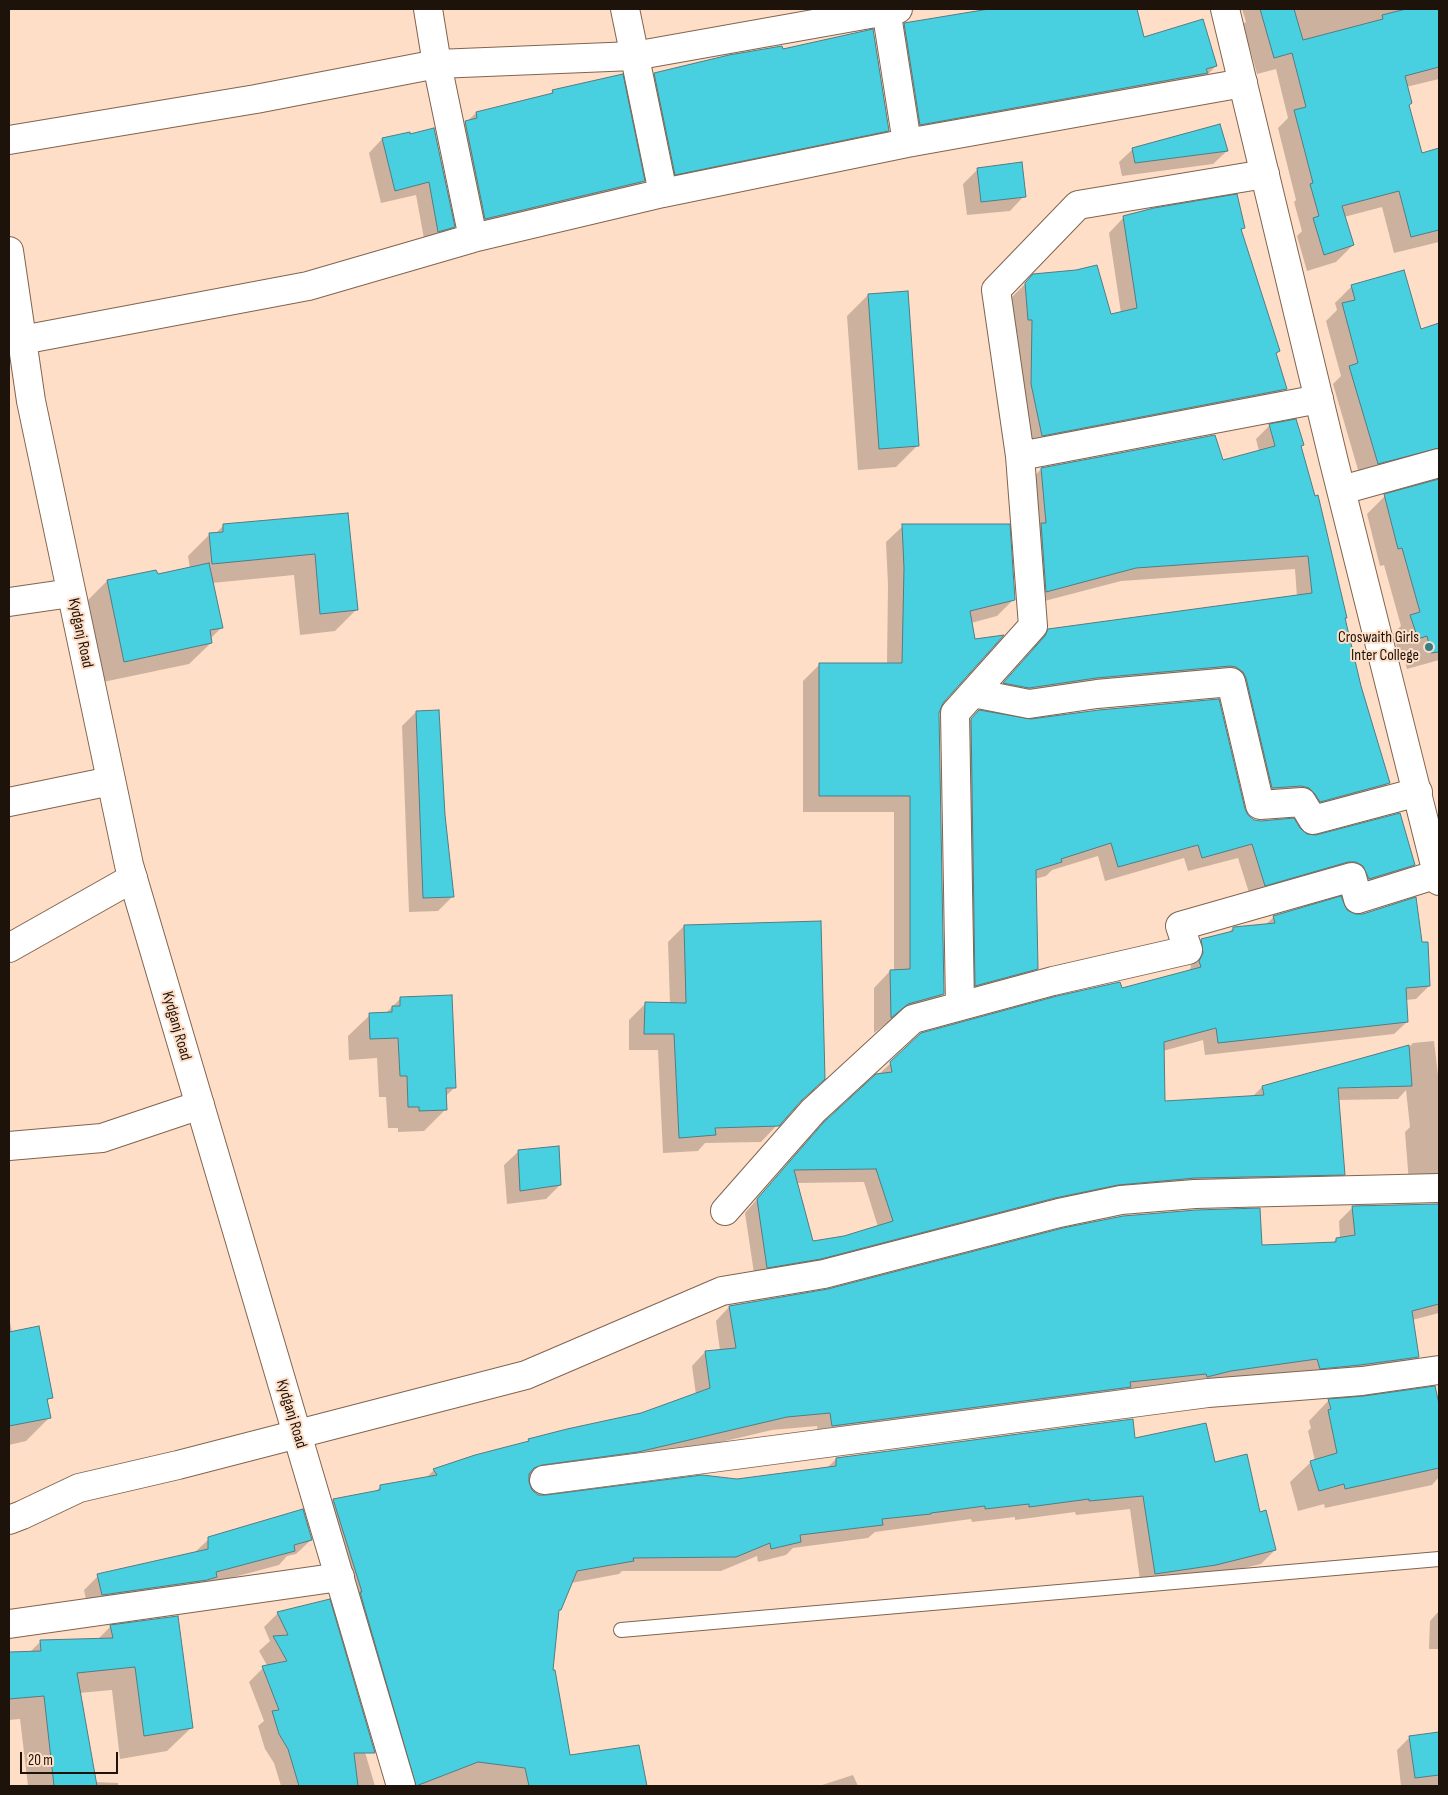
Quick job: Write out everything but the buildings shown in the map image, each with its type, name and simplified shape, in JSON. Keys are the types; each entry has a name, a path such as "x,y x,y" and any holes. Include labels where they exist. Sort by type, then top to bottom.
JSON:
{"street":[{"path":"428,9 437,64 473,238"},
{"path":"625,9 663,193"},
{"path":"725,1210 813,1111 913,1019 1053,981 1188,950 1180,926 1352,877 1358,899 1439,878 1319,399 1225,9"},
{"path":"9,140 256,99 437,64 634,56 890,10 907,143"},
{"path":"17,334 308,286 473,238 663,193 907,143 1243,83"},
{"path":"960,1006 955,713 1033,626 1020,456 996,290 1078,205 1265,174"},
{"name":"Kydganj Road","path":"9,252 17,334 30,400 133,878 400,1786"},
{"path":"1020,456 1319,399"},
{"path":"1342,490 1439,463"},
{"path":"9,602 71,593"},
{"path":"973,693 1029,704 1097,694 1231,682 1260,805 1302,802 1313,820 1418,792"},
{"path":"9,802 111,781"},
{"path":"9,948 133,878"},
{"path":"9,1146 102,1138 200,1105"},
{"path":"9,1520 79,1488 178,1465 526,1375 722,1291 824,1274 1050,1216 1121,1200 1195,1194 1439,1188"},
{"path":"544,1480 1208,1393 1362,1381 1439,1370"},
{"path":"9,1624 340,1577"}],"lane":[{"path":"622,1630 1439,1560"}],"place":[{"name":"Croswaith Girls Inter College","path":"1429,647"}]}
